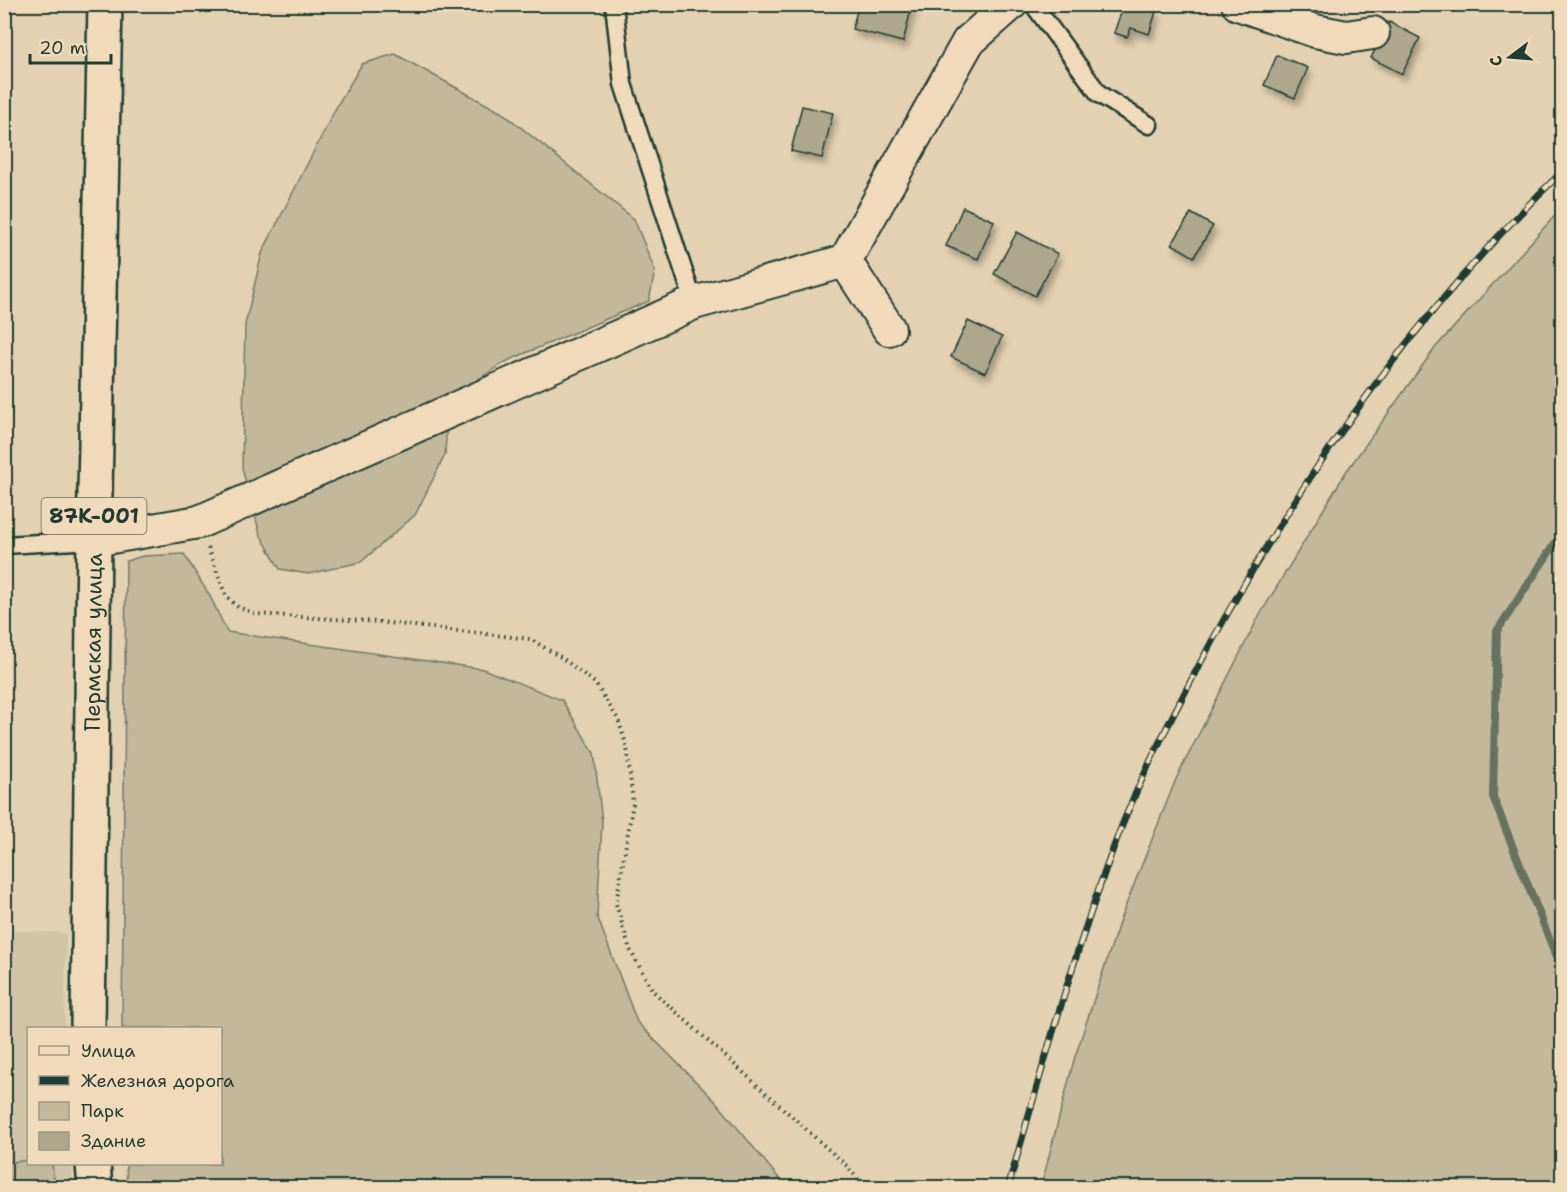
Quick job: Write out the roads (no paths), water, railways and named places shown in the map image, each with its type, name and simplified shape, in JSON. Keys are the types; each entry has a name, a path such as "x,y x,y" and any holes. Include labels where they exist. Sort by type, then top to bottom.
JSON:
{"main road":[{"name":"Пермская улица","path":"88,1027 94,540 105,4"},
{"path":"93,1165 95,1188"}],"street":[{"path":"94,540 200,522 694,303 845,261 968,42 1011,4"},
{"path":"1238,4 1315,31 1346,38 1373,33"},
{"path":"845,261 889,330"}],"lane":[{"path":"614,4 623,84 694,303"},
{"path":"1033,4 1099,94 1149,125"},
{"path":"4,545 94,540"}],"waterway":[{"path":"1562,533 1497,631 1493,797 1562,971"}],"railway":[{"path":"1008,1188 1046,1054 1119,833 1151,760 1211,643 1286,516 1368,394 1460,278 1562,172"}]}
